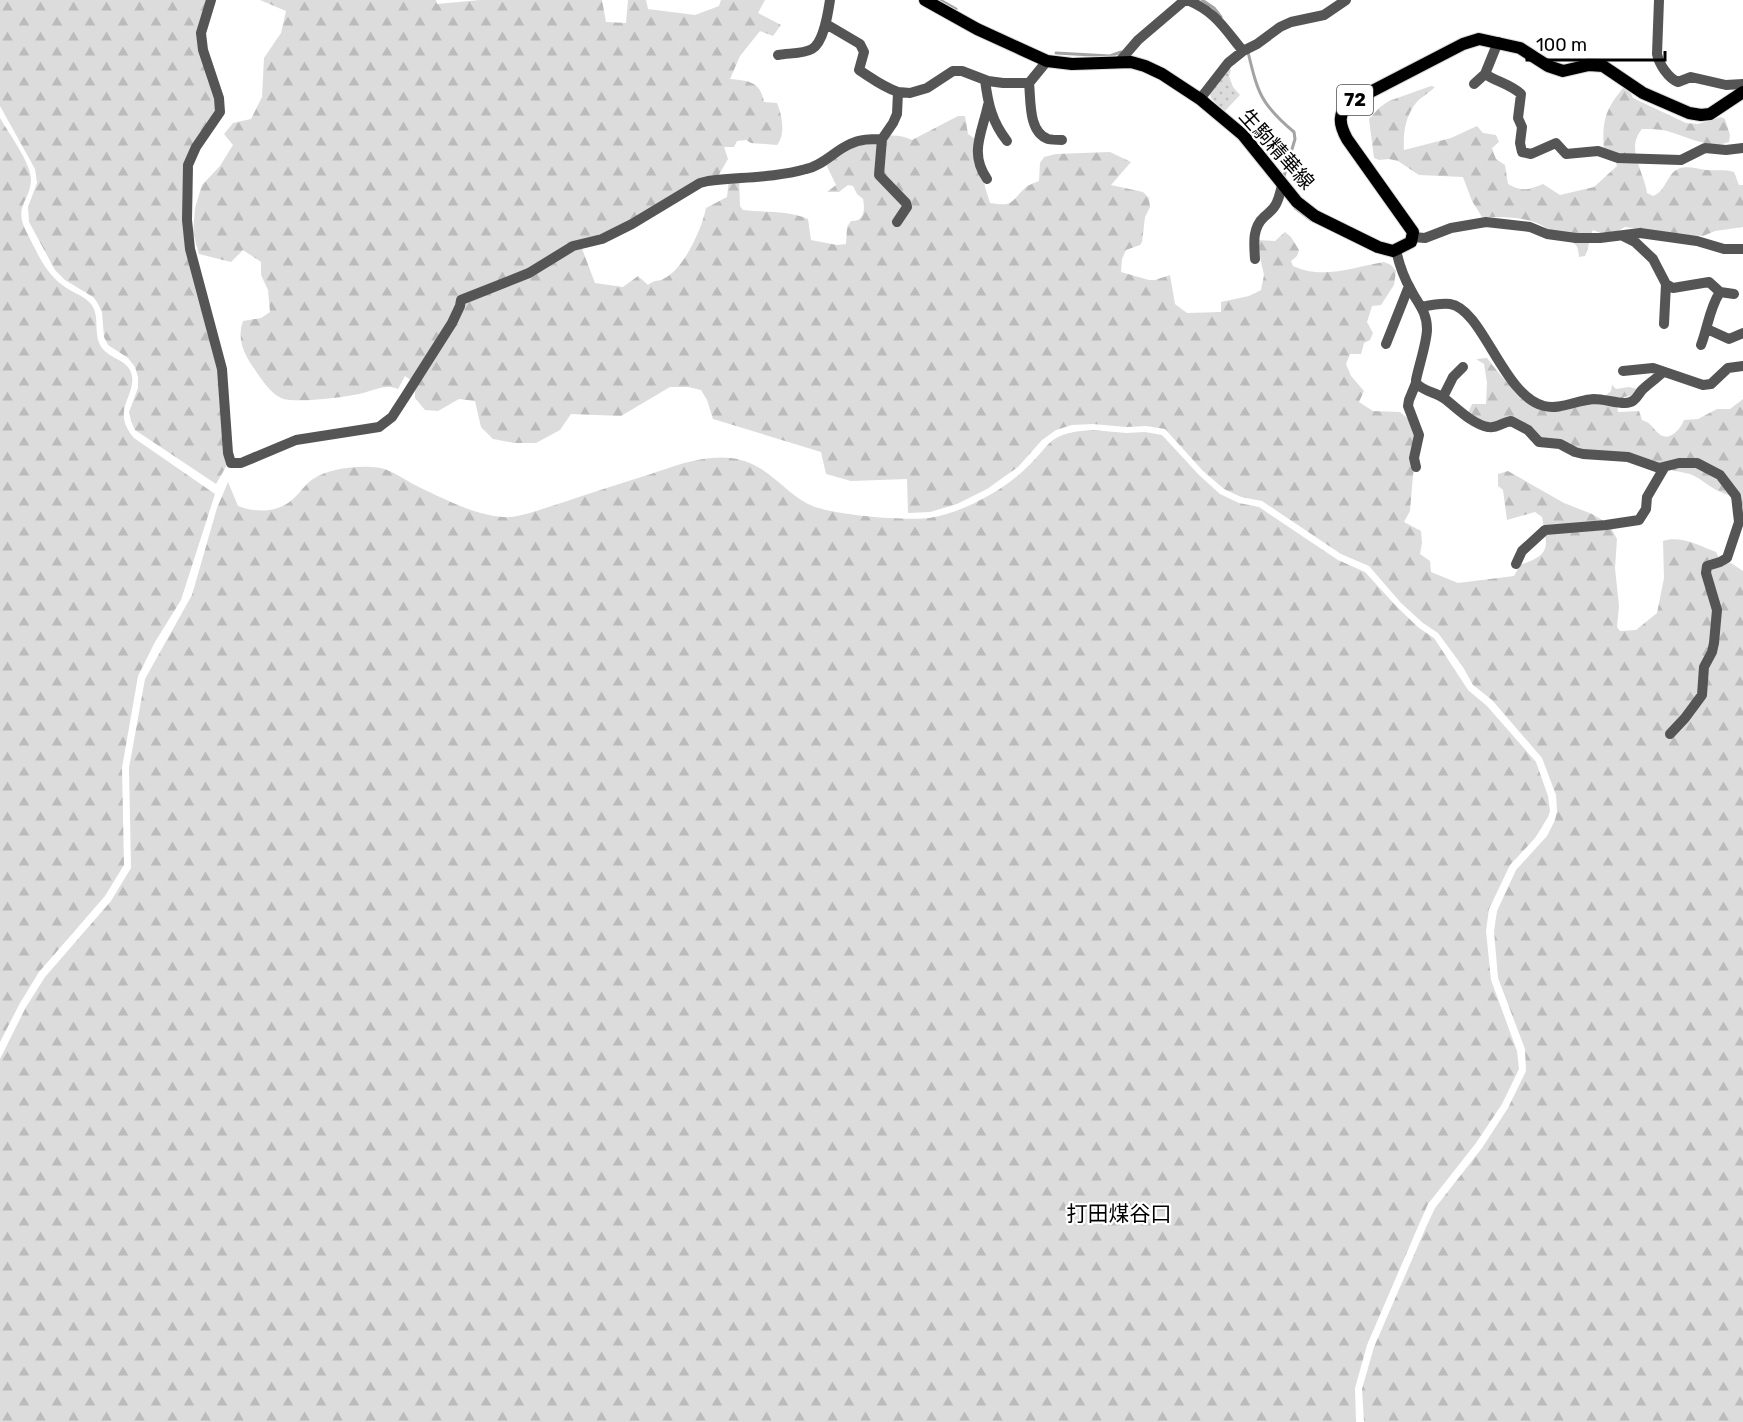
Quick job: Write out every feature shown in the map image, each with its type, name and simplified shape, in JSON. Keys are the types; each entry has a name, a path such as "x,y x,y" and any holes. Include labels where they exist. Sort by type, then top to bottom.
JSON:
{"main road":[{"name":"生駒精華線","path":"925,0 977,29 1047,61 1072,64 1119,62 1145,66 1162,74 1200,99 1243,135 1297,202 1315,216 1378,247 1396,250"},
{"name":"72","path":"1413,237 1411,227 1347,139 1340,122 1341,114 1351,102 1463,44 1479,39 1498,42 1520,48 1548,66 1563,71 1596,65 1603,66 1643,93 1689,113 1710,114 1743,92"},
{"path":"1396,250 1411,242 1413,237"}],"street":[{"path":"211,0 201,33 203,51 219,98 220,112 196,147 188,165 187,220 190,249 222,369 228,453 231,463 241,463 297,440 379,427 392,417 405,397 452,323 461,300 529,273 573,246 602,239 632,224 700,183 806,170 822,164 850,144 861,140 882,139"},
{"path":"778,55 809,51 814,48 826,24 830,0"},
{"path":"1119,62 1138,40 1186,0 1204,7 1243,51"},
{"path":"1200,99 1228,63 1243,51 1280,27 1291,22 1324,15 1346,0"},
{"path":"1659,0 1657,54 1672,80 1678,82 1691,77 1726,86 1743,84"},
{"path":"826,24 860,44 864,52 859,70 878,82 881,87 898,93 910,93 927,88 953,71 962,71 985,80 1003,83 1029,83"},
{"path":"1474,84 1485,74 1498,42"},
{"path":"1047,61 1029,83 1034,125 1040,134 1048,139 1062,140"},
{"path":"1485,74 1494,80 1512,86 1521,94 1518,118 1522,128 1520,143 1522,152 1531,154 1556,143 1566,154 1598,151 1618,158 1681,160 1705,148 1726,150 1743,148"},
{"path":"985,80 993,122 1007,141"},
{"path":"897,222 908,207 879,175 882,139 897,114 898,93"},
{"path":"987,179 979,167 976,149 988,105"},
{"path":"1255,259 1256,230 1263,217 1272,211 1278,202 1278,193 1283,184"},
{"path":"1413,237 1425,238 1451,228 1486,222 1530,226 1546,234 1576,238 1600,238 1641,233 1697,241 1724,249 1743,249"},
{"path":"1623,236 1635,242 1653,259 1666,284 1664,324"},
{"path":"1396,250 1409,286 1422,307 1427,331 1416,383 1408,406 1419,435 1414,458 1416,467"},
{"path":"1666,284 1673,288 1709,282 1720,292 1734,294"},
{"path":"1386,344 1409,286"},
{"path":"1701,345 1710,311 1720,292"},
{"path":"1422,307 1452,304 1472,319 1522,393 1543,406 1552,407 1592,399 1632,402 1642,389 1651,385 1663,372"},
{"path":"1707,329 1730,339 1743,333"},
{"path":"1623,371 1653,368 1702,385 1711,384 1728,368 1743,366"},
{"path":"1443,397 1453,377 1463,367"},
{"path":"1416,383 1421,389 1443,397 1466,416 1489,427 1511,421 1528,430 1539,442 1560,444 1575,452 1628,457 1664,468 1689,462 1706,466 1725,480 1736,496 1739,522 1737,534 1727,558 1707,566 1706,573 1718,620 1712,652 1704,667 1702,694 1670,735"},
{"path":"1516,564 1522,551 1545,530 1639,520 1646,509 1647,497 1664,468"},
{"path":"1739,509 1743,497"}],"green space":[{"path":"0,0 207,0 197,32 216,98 216,111 192,145 183,192 219,370 227,465 216,484 135,430 129,412 138,388 135,367 128,358 108,345 104,337 102,312 97,302 93,297 65,280 55,270 29,222 28,207 37,183 35,169 0,106"},
{"path":"260,0 436,0 437,4 480,0 602,0 606,22 626,23 628,0 646,0 648,9 695,15 719,6 721,0 765,0 758,13 781,25 773,36 760,31 740,56 730,79 753,83 760,90 764,102 777,103 782,124 780,141 777,145 751,143 746,140 737,141 734,147 724,147 728,159 714,183 703,186 581,246 595,283 623,287 638,276 648,285 672,273 691,247 706,208 727,197 729,178 739,178 740,206 743,210 800,216 808,219 811,240 837,245 846,244 847,227 851,221 856,221 863,214 863,199 853,186 848,185 839,192 827,192 836,185 824,160 878,137 901,136 912,140 958,116 965,116 968,134 978,141 985,187 990,203 1008,204 1026,187 1039,181 1040,163 1044,157 1056,154 1110,152 1131,162 1111,185 1143,192 1149,198 1150,207 1145,217 1142,242 1126,250 1122,259 1121,272 1149,280 1170,275 1175,304 1187,313 1221,312 1221,302 1249,296 1261,290 1264,275 1256,240 1275,241 1285,232 1299,250 1297,256 1291,261 1293,266 1304,270 1338,271 1384,262 1396,271 1394,285 1381,305 1372,306 1367,322 1373,333 1370,340 1364,343 1361,354 1350,354 1346,364 1351,376 1364,391 1359,402 1373,411 1400,412 1407,418 1421,441 1413,475 1410,511 1404,522 1421,531 1420,554 1430,561 1431,572 1458,583 1514,576 1520,565 1543,553 1546,542 1542,517 1535,512 1507,520 1503,490 1498,486 1498,474 1508,471 1564,503 1592,514 1609,524 1617,539 1615,568 1619,606 1617,627 1620,631 1636,630 1657,613 1664,578 1663,541 1676,539 1697,544 1716,552 1722,564 1731,563 1743,571 1743,1422 1364,1422 1362,1389 1374,1347 1427,1225 1435,1208 1482,1148 1508,1108 1526,1071 1525,1049 1498,978 1494,931 1497,911 1516,870 1547,836 1557,811 1556,795 1542,758 1492,700 1473,685 1438,633 1401,603 1369,566 1341,554 1262,501 1241,497 1224,489 1203,471 1165,429 1146,426 1093,424 1072,425 1056,430 1042,440 1018,467 987,489 957,504 930,512 908,513 907,479 851,481 826,474 821,452 713,419 701,390 688,387 670,387 621,416 571,414 560,430 536,443 514,443 493,439 481,427 475,401 459,399 438,411 425,410 415,398 415,383 405,376 398,389 385,387 356,395 321,399 287,400 277,396 262,380 246,356 241,339 243,321 261,318 270,312 268,290 261,275 261,262 243,250 231,262 199,254 193,233 195,208 202,185 220,166 233,145 224,134 233,123 251,119 262,97 264,58 281,33 286,11"},
{"path":"1228,68 1231,70 1229,76 1233,87 1240,95 1224,112 1211,98 1209,91"},
{"path":"1431,86 1435,87 1418,101 1409,114 1404,131 1404,150 1451,138 1477,126 1483,133 1496,135 1499,142 1492,148 1496,159 1505,165 1508,184 1525,189 1543,184 1560,195 1594,187 1617,166 1614,156 1604,152 1603,133 1608,111 1623,88 1629,89 1633,98 1686,123 1698,124 1721,117 1725,119 1730,135 1729,142 1706,143 1658,129 1642,129 1637,137 1635,152 1647,193 1653,196 1662,190 1674,171 1678,169 1687,167 1734,172 1739,185 1743,185 1743,227 1715,231 1703,236 1625,227 1615,233 1600,233 1593,230 1585,256 1579,257 1575,244 1529,220 1482,217 1472,201 1463,177 1419,175 1398,161 1374,158 1369,119 1389,101"},
{"path":"0,118 30,172 30,186 21,215 37,253 55,279 91,304 96,314 99,343 108,354 124,363 130,370 132,387 124,410 127,427 134,438 215,494 181,600 155,642 138,676 122,768 124,865 105,896 39,972 0,1042"},
{"path":"1487,358 1512,387 1525,399 1542,409 1580,398 1586,394 1605,396 1611,391 1612,385 1616,389 1629,387 1641,390 1638,394 1624,397 1617,402 1618,412 1639,411 1642,420 1665,437 1677,431 1684,420 1698,419 1717,409 1730,409 1743,399 1743,507 1737,505 1733,496 1720,492 1690,474 1540,442 1521,427 1506,427 1467,416 1472,404 1486,404 1487,383 1484,364 1476,359"},
{"path":"1093,430 1162,435 1220,494 1239,503 1259,507 1338,560 1365,572 1397,607 1419,628 1434,638 1468,690 1487,706 1536,762 1548,796 1550,811 1548,817 1535,838 1510,865 1489,909 1486,931 1491,980 1517,1051 1519,1069 1502,1104 1476,1143 1428,1204 1367,1345 1355,1388 1356,1422 0,1422 0,1059 26,1007 45,977 111,901 131,868 129,768 145,679 192,595 217,508 228,482 238,506 252,510 267,510 288,503 310,481 326,473 349,468 377,467 463,507 488,515 512,517 671,467 721,457 754,465 798,498 818,508 885,518 918,519 941,516 978,501 1013,480 1057,437"}],"waterway":[{"path":"940,0 956,9"},
{"path":"1202,0 1214,8 1221,17"},
{"path":"1056,53 1110,56 1121,52"},
{"path":"1248,52 1262,97 1274,114 1294,132 1295,139 1284,176"},
{"path":"1295,208 1311,220"}],"district":[{"name":"打田煤谷口","path":"1119,1214"}]}
